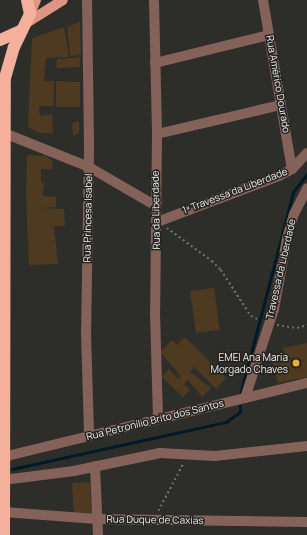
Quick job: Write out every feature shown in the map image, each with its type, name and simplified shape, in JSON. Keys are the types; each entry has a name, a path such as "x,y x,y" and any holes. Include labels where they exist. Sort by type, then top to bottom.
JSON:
{"highway":[{"path":"5,78 26,22 27,0"},
{"path":"0,40 26,22"},
{"path":"0,63 5,78 2,411 4,535"}],"main road":[{"path":"26,22 36,0"},
{"path":"26,22 63,0"}],"street":[{"name":"Rua Princesa Isabel","path":"87,0 89,167 86,332 89,436"},
{"name":"Rua da Liberdade","path":"154,0 157,134 155,312 158,419"},
{"name":"Rua Américo Dourado","path":"263,0 292,169"},
{"path":"155,63 269,35"},
{"path":"157,134 281,105"},
{"path":"4,133 89,167 156,206"},
{"name":"1ª Travessa da Liberdade","path":"157,222 240,191 292,169 307,153"},
{"name":"Travessa da Liberdade","path":"246,398 269,323 287,238 294,214 307,188"},
{"name":"Rua Petronílio Brito dos Santos","path":"3,457 307,383"},
{"path":"3,480 95,466 160,454 187,457 215,456 307,446"},
{"path":"95,466 98,535"},
{"name":"Rua Duque de Caxias","path":"4,512 97,519 307,522"}],"path":[{"path":"157,222 178,234 221,270 251,316"},
{"path":"269,323 288,328 307,325"},
{"path":"153,520 187,457"}],"building":[{"path":"80,22 81,55 70,56 67,27"},
{"path":"64,27 69,57 46,58 44,81 54,81 53,106 39,106 40,116 52,114 53,133 39,133 28,127 32,38"},
{"path":"80,57 80,67 56,68 57,59"},
{"path":"56,81 80,82 80,107 56,107"},
{"path":"79,121 79,133 73,136 72,123"},
{"path":"27,155 46,156 53,161 52,169 41,169 41,183 44,183 43,196 56,197 56,207 40,208 64,209 65,226 54,226 58,264 29,265 26,196"},
{"path":"214,288 220,330 196,333 190,291"},
{"path":"185,337 226,378 216,389 194,367 190,372 211,388 202,397 188,380 184,384 190,390 183,397 162,377 169,369 178,379 181,376 160,352 172,340 177,345"},
{"name":"EMEI Ana Maria Morgado Chaves","path":"307,343 307,377 278,383 272,359 282,357 283,363 286,362 283,348"},
{"path":"90,482 92,514 74,515 72,483"}],"waterway":[{"path":"241,392 293,192 307,174"},
{"path":"12,469 226,422 240,412 240,406"}],"place":[{"name":"EMEI Ana Maria Morgado Chaves","path":"296,363"}]}
